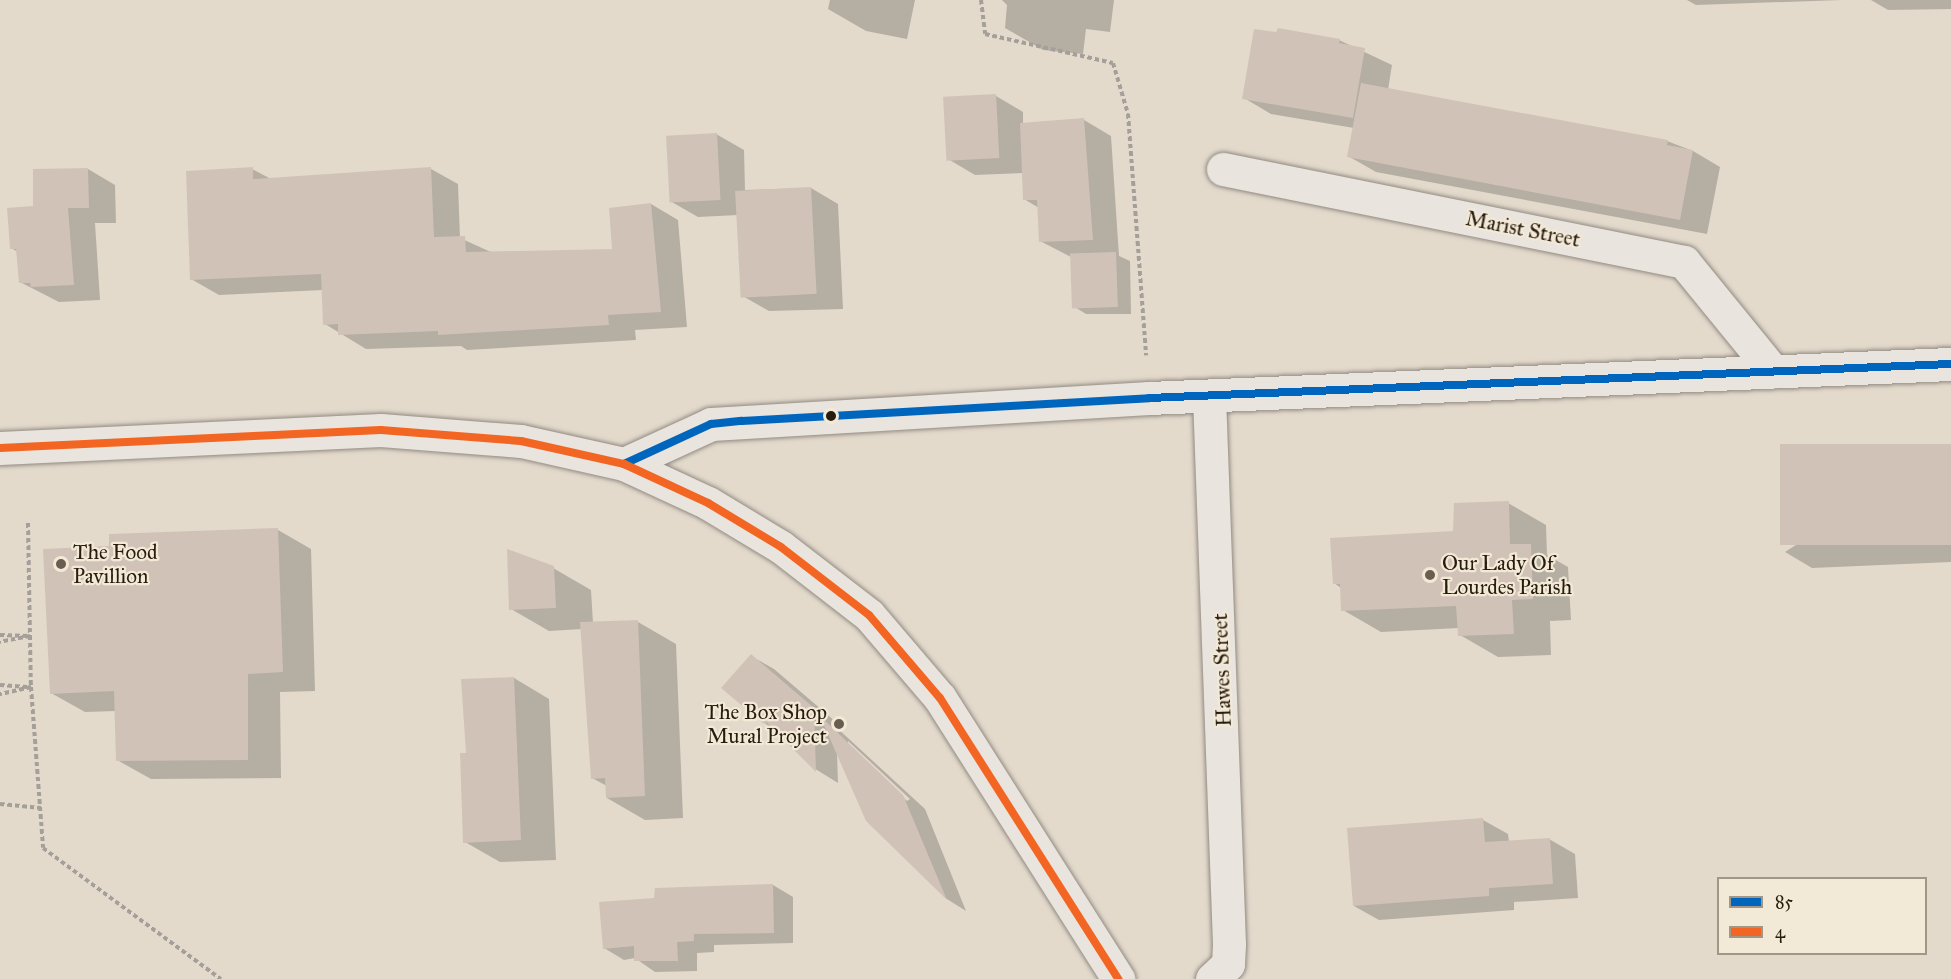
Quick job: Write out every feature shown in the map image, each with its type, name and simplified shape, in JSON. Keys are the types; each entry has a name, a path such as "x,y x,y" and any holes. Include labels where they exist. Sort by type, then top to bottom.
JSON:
{"street":[{"name":"Marist Street","path":"1223,169 1684,262 1773,371"},
{"path":"624,464 711,424 1149,398 1951,364"},
{"name":"Hawes Street","path":"1209,396 1229,944 1228,964 1212,979"},
{"path":"0,448 381,430 521,441 624,464 708,503 781,547 869,615 940,698 1118,979"}],"path":[{"path":"981,0 985,34 1113,63 1128,114 1149,398"},
{"path":"28,523 32,687 43,848 220,979"},
{"path":"0,635 30,636"},
{"path":"0,642 30,636"},
{"path":"0,685 32,687"},
{"path":"0,694 32,687"},
{"path":"0,804 41,808"}],"building":[{"path":"1278,28 1340,39 1339,43 1365,48 1353,118 1242,99 1254,29 1276,32"},
{"path":"1361,83 1668,140 1667,145 1693,150 1680,220 1347,157"},
{"path":"996,94 999,158 946,161 943,97"},
{"path":"1084,118 1093,240 1039,242 1037,200 1023,200 1020,123"},
{"path":"717,133 721,200 670,203 666,136"},
{"path":"253,167 253,179 431,167 434,237 465,236 466,252 612,249 609,208 651,203 661,312 608,315 609,325 438,335 438,331 338,335 338,324 323,325 321,274 190,280 186,171"},
{"path":"88,168 89,208 68,208 74,285 31,287 30,283 19,283 16,249 10,249 7,208 33,206 33,169"},
{"path":"811,187 817,294 741,298 735,191"},
{"path":"1116,252 1118,307 1072,309 1070,254"},
{"path":"1780,444 1951,444 1951,545 1780,545"},
{"name":"Our Lady Of Lourdes Parish","path":"1509,501 1510,544 1531,544 1533,599 1512,600 1514,634 1458,636 1456,606 1341,611 1340,584 1333,584 1330,538 1453,531 1454,503"},
{"path":"278,528 283,672 248,674 248,760 116,761 114,691 50,694 43,549 109,546 109,534"},
{"path":"507,549 554,566 556,608 509,610"},
{"path":"638,620 645,796 606,798 605,778 591,779 580,622"},
{"path":"751,654 814,708 816,772 766,722 764,724 721,688"},
{"path":"514,677 521,840 463,843 460,753 466,753 461,679"},
{"path":"820,716 903,795 947,900 866,821"},
{"path":"1483,818 1485,842 1550,838 1553,884 1489,888 1489,896 1353,906 1347,828"},
{"path":"773,884 774,933 694,934 694,941 677,942 678,961 634,961 634,946 603,949 599,902 654,898 655,888"}],"transit line":[{"name":"85","path":"624,464 711,424 742,421 1149,398 1951,364"},
{"name":"4","path":"0,448 381,430 521,441 624,464 708,503 781,547 869,615 940,698 1118,979"}],"place":[{"name":"The Food Pavillion","path":"61,564"},
{"name":"Our Lady Of Lourdes Parish","path":"1430,575"},
{"name":"The Box Shop Mural Project","path":"839,724"}]}
